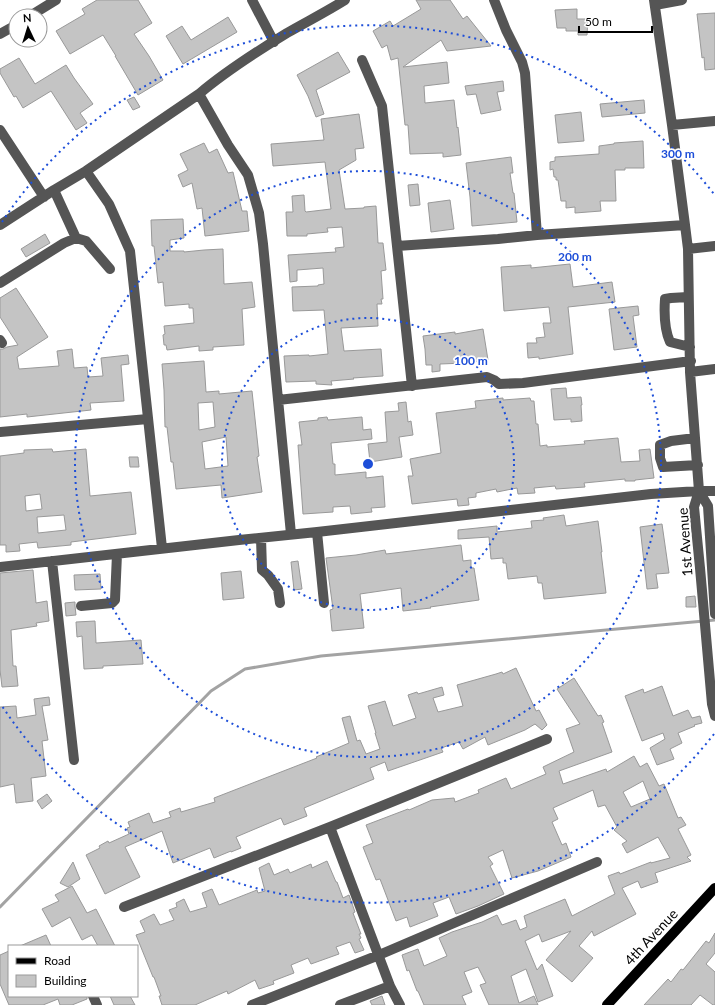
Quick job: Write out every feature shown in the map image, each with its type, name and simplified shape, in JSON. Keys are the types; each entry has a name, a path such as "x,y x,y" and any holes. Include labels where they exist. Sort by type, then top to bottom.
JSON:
{"main road":[{"name":"4th Avenue","path":"607,1005 715,888"}],"street":[{"path":"43,8 56,0"},
{"path":"252,0 274,42"},
{"path":"0,225 86,171 274,42 345,0"},
{"path":"494,0 506,30 522,62 525,73 536,235"},
{"path":"682,0 655,2 688,249 690,372 699,491"},
{"path":"362,60 382,106 412,386"},
{"path":"199,94 228,145 248,175 259,213 291,534"},
{"path":"672,125 715,120"},
{"path":"0,130 44,197"},
{"path":"86,171 109,204 130,251 162,548"},
{"path":"54,190 76,238"},
{"path":"397,246 685,225"},
{"path":"0,283 64,243 76,238 86,241 110,269"},
{"path":"688,249 715,246"},
{"path":"688,297 671,298 666,300 665,310 666,335 670,342 690,347"},
{"path":"278,400 487,377 499,384 522,383 690,361"},
{"path":"690,372 715,369"},
{"path":"0,432 148,419"},
{"path":"695,438 671,441 660,445 660,458 663,467 698,465"},
{"name":"1st Avenue","path":"699,491 708,506 715,614"},
{"name":"1st Avenue","path":"699,491 694,507 712,704 715,716"},
{"path":"0,566 651,494 715,491"},
{"path":"317,532 324,603"},
{"path":"261,538 262,570 268,575 278,589 280,603"},
{"path":"81,606 112,602 115,600 117,554"},
{"path":"52,561 74,760"},
{"path":"124,907 330,827 547,739"},
{"path":"330,827 390,986 400,1005"},
{"path":"252,1005 379,955 597,862"},
{"path":"340,1005 390,986"}],"building":[{"path":"97,0 138,0 152,23 134,34 163,80 138,95 103,35 70,54 56,31 85,14 82,9"},
{"path":"416,0 450,0 463,19 467,16 491,46 447,51 441,40 403,67 447,62 449,83 424,86 425,103 454,100 461,155 443,157 443,153 410,154 408,125 405,125 398,58 391,60 387,45 382,48 373,31 390,21 393,26 421,9"},
{"path":"577,9 577,19 588,19 587,35 578,35 578,31 566,31 566,28 557,28 555,10"},
{"path":"715,13 715,69 705,70 704,57 702,58 697,14"},
{"path":"228,17 237,32 183,64 166,36 182,26 191,40"},
{"path":"338,52 350,72 316,90 324,114 316,117 308,96 297,75"},
{"path":"19,58 35,84 66,65 93,104 80,113 87,123 76,130 51,91 23,108 16,96 14,97 0,73 0,69"},
{"path":"503,81 504,91 497,92 501,110 481,114 476,94 467,95 465,86"},
{"path":"134,97 140,107 133,110 127,100"},
{"path":"644,100 645,113 602,117 600,104"},
{"path":"581,112 584,141 558,143 555,115"},
{"path":"359,114 364,148 355,149 356,160 339,170 345,209 376,206 378,243 383,243 386,270 381,271 383,299 381,299 382,304 377,304 378,326 341,328 344,351 381,349 383,376 331,381 332,385 316,384 316,381 286,382 284,356 328,354 324,310 293,311 292,287 318,286 324,284 323,268 297,270 297,281 290,282 288,255 336,252 335,248 344,247 342,227 327,228 328,232 307,234 307,236 287,236 286,212 293,212 292,196 304,195 306,212 331,209 325,162 273,166 271,144 324,140 321,119"},
{"path":"643,141 644,168 625,168 625,170 615,170 616,201 600,201 601,211 575,213 575,207 566,208 566,201 561,201 558,180 554,177 553,169 550,170 550,162 555,161 555,157 599,154 599,146 614,143"},
{"path":"204,143 209,153 217,149 228,173 233,172 242,211 247,211 249,231 205,236 202,208 197,209 192,183 183,187 178,175 188,170 180,154"},
{"path":"511,157 513,173 510,173 517,222 472,226 466,163"},
{"path":"418,184 420,205 410,206 408,185"},
{"path":"450,200 454,229 431,232 428,203"},
{"path":"183,219 184,238 170,240 170,251 184,252 223,249 224,284 252,282 255,307 242,309 244,345 213,347 213,350 199,351 199,346 167,350 166,345 164,345 164,326 194,323 193,308 189,308 189,304 165,306 163,282 158,283 154,246 152,246 151,220"},
{"path":"45,234 50,243 26,257 21,249"},
{"path":"570,264 573,287 612,282 615,302 568,307 573,354 539,359 539,357 528,358 527,343 537,343 536,338 545,337 543,323 551,323 549,307 504,311 501,267 531,265 531,268"},
{"path":"16,288 48,337 17,357 19,369 59,366 57,351 72,349 74,368 87,367 88,377 103,376 101,358 128,355 129,364 121,365 124,401 90,403 91,410 27,417 27,414 0,417 0,349 18,345 0,317 0,298"},
{"path":"638,306 639,315 633,316 637,347 614,350 609,309"},
{"path":"483,329 488,360 440,364 440,371 432,372 432,365 426,365 423,336 455,332 455,334"},
{"path":"204,361 206,392 219,391 219,394 252,391 259,456 257,457 262,492 222,498 221,485 176,489 167,427 165,427 162,364","holes":["213,402 215,427 199,430 198,403","226,437 228,466 205,469 202,442"]},
{"path":"566,388 567,398 581,397 582,421 571,422 571,419 554,420 551,389"},
{"path":"503,398 503,400 530,398 531,401 534,401 540,446 547,445 547,447 585,444 584,441 618,438 621,462 640,461 639,450 650,449 654,478 635,481 625,481 625,479 584,483 585,487 556,489 555,486 534,488 535,493 518,494 517,488 497,492 496,489 476,493 476,497 468,498 469,505 458,506 457,499 412,504 408,476 413,476 410,459 441,453 436,413 476,408 475,401"},
{"path":"406,402 408,422 411,421 413,435 399,437 402,457 370,462 368,444 387,442 385,412 399,411 398,403"},
{"path":"327,417 328,420 362,417 363,430 371,429 372,439 331,443 333,464 335,464 335,475 366,472 366,478 383,476 385,507 371,508 372,512 351,514 350,506 333,507 333,512 303,514 298,445 302,445 299,422 318,420 318,418"},
{"path":"52,449 53,452 86,449 90,496 131,492 136,534 71,542 71,545 38,548 37,542 19,544 20,551 6,552 6,545 0,545 0,456 24,453 24,450","holes":["40,494 42,509 26,511 25,496","64,515 66,530 38,533 37,517"]},
{"path":"129,457 138,457 139,467 130,467"},
{"path":"564,515 566,526 598,521 606,593 544,599 542,583 538,583 537,576 508,579 506,563 503,563 503,558 491,559 489,537 458,539 458,530 497,526 497,532 532,528 531,521 544,520 543,518"},
{"path":"662,524 669,573 656,574 658,588 647,589 640,527"},
{"path":"461,545 463,561 471,560 471,568 474,568 479,600 403,611 401,588 360,594 364,628 332,631 330,610 333,609 326,558 385,550 386,554"},
{"path":"298,561 302,589 294,590 291,562"},
{"path":"33,570 36,603 47,601 49,621 36,623 37,626 11,630 13,666 16,666 18,686 2,687 0,670 0,573"},
{"path":"241,571 244,598 223,600 221,573"},
{"path":"100,574 101,589 75,590 74,575"},
{"path":"695,596 696,607 686,607 686,597"},
{"path":"75,602 76,615 66,616 65,603"},
{"path":"95,621 96,643 141,640 143,664 103,666 103,668 84,669 82,636 77,637 76,622"},
{"path":"516,668 536,711 539,710 547,725 542,730 535,724 525,730 488,745 485,737 463,749 459,742 441,748 443,752 388,771 385,762 370,768 374,779 304,808 307,816 284,825 281,818 236,837 241,848 214,858 210,848 173,863 162,831 125,847 140,877 105,894 86,855 100,848 99,846 108,841 109,843 129,834 127,828 130,827 128,822 149,813 153,823 171,817 169,812 180,808 181,812 215,802 214,798 317,758 316,757 349,743 342,718 350,716 357,741 360,740 366,754 380,749 368,706 385,701 393,726 416,718 408,695 417,692 418,694 442,687 444,695 433,698 438,712 463,706 457,685 502,672 503,674"},
{"path":"574,678 598,716 601,715 604,722 602,723 612,752 559,771 563,784 606,769 607,772 634,756 640,767 647,763 659,786 664,784 678,818 681,817 686,825 678,829 691,855 687,857 691,861 655,873 658,882 641,888 638,881 622,888 636,914 594,936 592,931 579,946 593,958 572,982 546,960 571,931 542,942 539,934 525,941 537,970 542,964 553,996 538,1002 526,969 511,976 519,1003 534,996 538,1005 489,1005 480,985 486,983 478,967 464,972 472,992 462,996 466,1005 424,1005 409,970 407,971 402,955 418,949 424,966 447,956 439,938 497,915 502,925 516,920 520,930 527,927 524,916 565,899 572,916 615,894 608,876 619,872 620,874 651,862 670,858 658,837 627,853 622,844 627,841 614,830 617,827 605,805 598,807 593,790 553,808 558,819 552,822 562,845 566,843 571,857 538,871 512,878 503,850 488,857 493,864 490,866 504,894 456,914 449,897 433,903 438,916 410,927 407,917 396,921 380,879 376,880 363,847 373,843 366,825 408,809 409,810 432,800 454,798 455,802 479,793 478,790 506,778 511,789 546,774 543,767 574,752 566,729 580,724 557,689","holes":["643,781 650,799 631,807 623,792"]},
{"path":"662,686 673,716 688,710 692,718 700,716 702,723 694,725 695,726 678,733 682,743 670,749 674,759 657,765 650,748 665,739 663,733 642,741 625,696 643,689 644,693"},
{"path":"49,697 50,705 42,706 48,740 42,741 46,776 31,778 33,801 16,803 14,784 0,787 0,707 16,706 17,718 36,715 34,699"},
{"path":"47,794 52,801 42,809 37,801"},
{"path":"327,861 343,898 349,895 355,912 353,913 361,934 359,934 361,938 359,939 364,950 355,953 350,942 336,947 339,954 311,964 308,958 291,965 294,973 273,981 274,984 259,989 255,980 228,994 227,991 195,1005 162,1005 159,996 161,996 154,977 136,935 145,932 140,921 154,914 160,925 174,920 169,910 177,907 176,903 184,899 190,912 207,907 202,893 212,889 219,905 257,890 258,893 265,891 259,868 269,863 274,875 288,869 290,873 311,864 312,868"},
{"path":"73,862 80,879 68,887 60,883"},
{"path":"72,886 87,913 96,909 114,945 97,945 92,935 82,940 70,917 52,927 42,909 59,901 55,895"},
{"path":"715,933 715,953 706,964 715,972 715,1005 700,995 691,1005 644,1005 668,979 671,982 681,969 683,970 706,941 709,943"},
{"path":"46,935 51,945 22,945"},
{"path":"8,951 8,997 87,997 87,999 72,1005 60,1005 58,999 43,1005 9,1005 0,984 0,955"},
{"path":"382,996 385,1005 372,1005 370,1001"},
{"path":"110,997 131,997 135,1005 114,1005"}],"waterway":[{"path":"0,907 211,691 245,669 321,656 715,620"}]}
